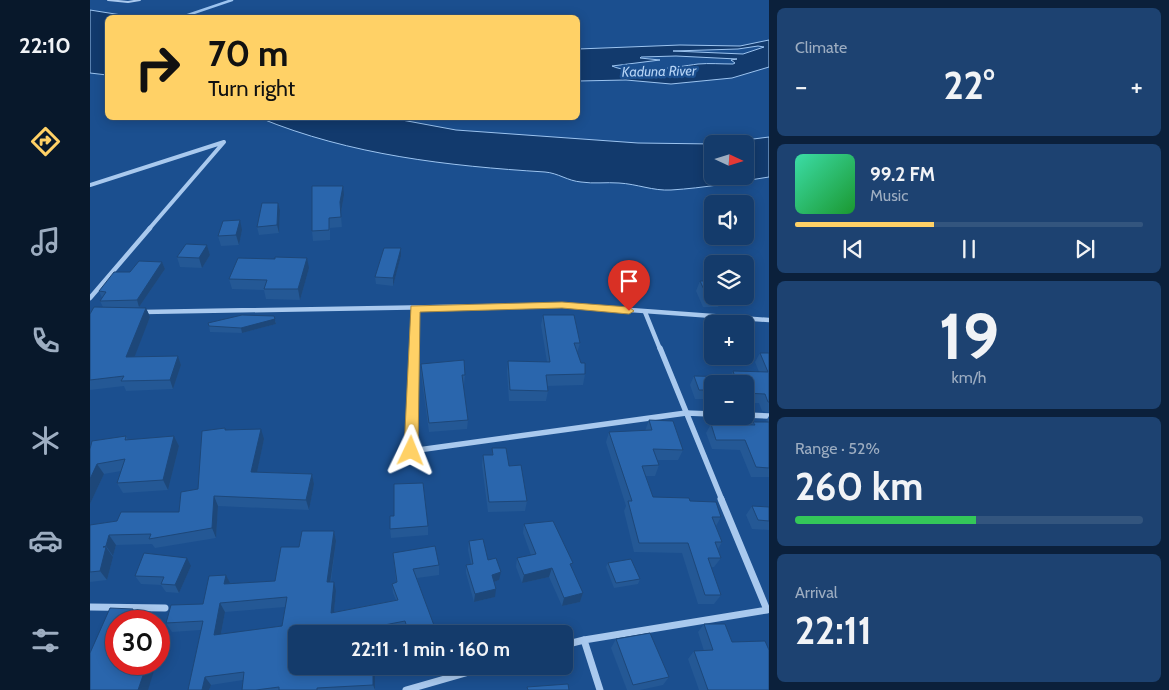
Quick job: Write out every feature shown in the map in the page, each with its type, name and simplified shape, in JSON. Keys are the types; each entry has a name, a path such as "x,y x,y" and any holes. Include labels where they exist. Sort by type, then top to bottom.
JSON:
{"street":[{"path":"90,185 224,142 90,298"},
{"path":"139,312 415,309 562,305 769,320"},
{"path":"415,309 411,451 686,413 704,414"},
{"path":"573,643 767,610 645,312"},
{"path":"754,415 769,416"},
{"path":"90,606 164,608"},
{"path":"584,640 600,690"},
{"path":"406,690 458,675"}],"lane":[{"path":"108,0 128,2 140,0"}],"water":[{"path":"90,10 121,15 105,15 105,75 90,73"},
{"name":"Kaduna River","path":"769,40 769,67 732,78 671,84 626,80 580,81 580,49 680,45 740,46","holes":["758,46 764,47 743,54 673,51 738,49","676,56 737,59 731,60 735,63 733,64 698,64 654,70 630,70 612,66 660,60 641,57"]},
{"path":"265,120 402,120 456,130 638,143 704,144 704,185 715,185 671,190 619,183 586,183 545,172 436,162 364,150 294,131"},
{"path":"769,137 769,177 754,179 754,139"}],"building":[{"path":"312,186 343,186 340,202 341,217 329,218 329,230 312,231"},
{"path":"262,203 278,203 277,225 257,227"},
{"path":"240,220 236,235 218,236 223,221"},
{"path":"186,244 207,245 199,258 177,257"},
{"path":"384,248 401,248 393,278 375,277"},
{"path":"275,257 307,258 298,289 264,289 267,280 229,279 238,258 275,259"},
{"path":"139,261 162,262 137,300 100,301 106,292 99,291 114,272 130,272"},
{"path":"700,281 704,281 704,290"},
{"path":"94,307 146,308 126,357 178,356 170,380 121,381 124,376 90,380 90,314"},
{"path":"242,315 274,316 275,319 241,328 209,326 208,323"},
{"path":"543,315 574,315 580,343 574,343 581,363 585,363 585,374 546,375 548,391 510,390 508,361 550,362"},
{"path":"760,353 769,353 769,402 765,394 754,393 754,375 734,375 733,371 768,372"},
{"path":"464,360 465,375 462,375 468,420 429,423 421,364"},
{"path":"694,376 704,376 704,390 699,390"},
{"path":"649,420 673,421 683,450 653,449 659,465 642,466 653,497 689,498 690,501 716,502 721,517 712,517 722,542 715,542 721,558 708,558 721,595 705,595 688,543 639,543 628,501 632,501 609,432 652,430"},
{"path":"754,422 769,422 769,468 756,467 745,440 716,440 711,425 755,425"},
{"path":"225,428 225,430 261,429 251,472 312,474 306,500 214,496 212,528 149,539 151,534 109,535 106,546 103,547 106,547 100,571 90,572 90,525 117,521 121,512 179,512 181,492 198,489 202,431"},
{"path":"126,436 125,440 174,436 163,480 117,483 125,459 97,464 90,479 90,449 92,441"},
{"path":"492,448 506,448 509,466 521,465 527,501 489,502 483,455 493,455"},
{"path":"423,483 428,526 390,529 390,516 394,516 394,484"},
{"path":"752,506 769,507 769,521 758,520"},
{"path":"553,521 573,563 570,564 583,593 564,598 552,568 524,575 517,558 536,554 524,524"},
{"path":"302,531 334,531 327,582 334,582 331,613 398,600 392,584 397,582 393,553 435,546 439,565 413,569 434,625 406,625 405,621 384,625 288,625 288,675 373,675 373,685 317,688 317,690 279,690 279,687 242,690 244,672 205,677 202,690 188,690 203,621 170,623 171,605 203,604 209,576 226,575 224,584 275,581 281,547 299,547","holes":["287,597 282,626 214,635 220,603"]},
{"path":"483,539 488,560 496,558 501,572 492,575 496,589 475,594 466,565 473,564 469,541"},
{"path":"144,553 187,558 175,585 161,584 164,577 135,576"},
{"path":"631,559 640,579 616,583 608,563"},
{"path":"110,608 133,609 133,610 109,610"},
{"path":"105,619 105,675 143,675 138,690 90,690 90,653"},
{"path":"704,624 725,624 732,642 765,641 769,650 769,690 708,690 694,651 713,650"},
{"path":"650,633 669,677 633,685 616,639"},
{"path":"568,684 569,690 528,690 527,687"}],"waterway":[{"path":"188,15 232,0"}],"route":[{"path":"411,451 415,309 562,305 629,311"}]}
